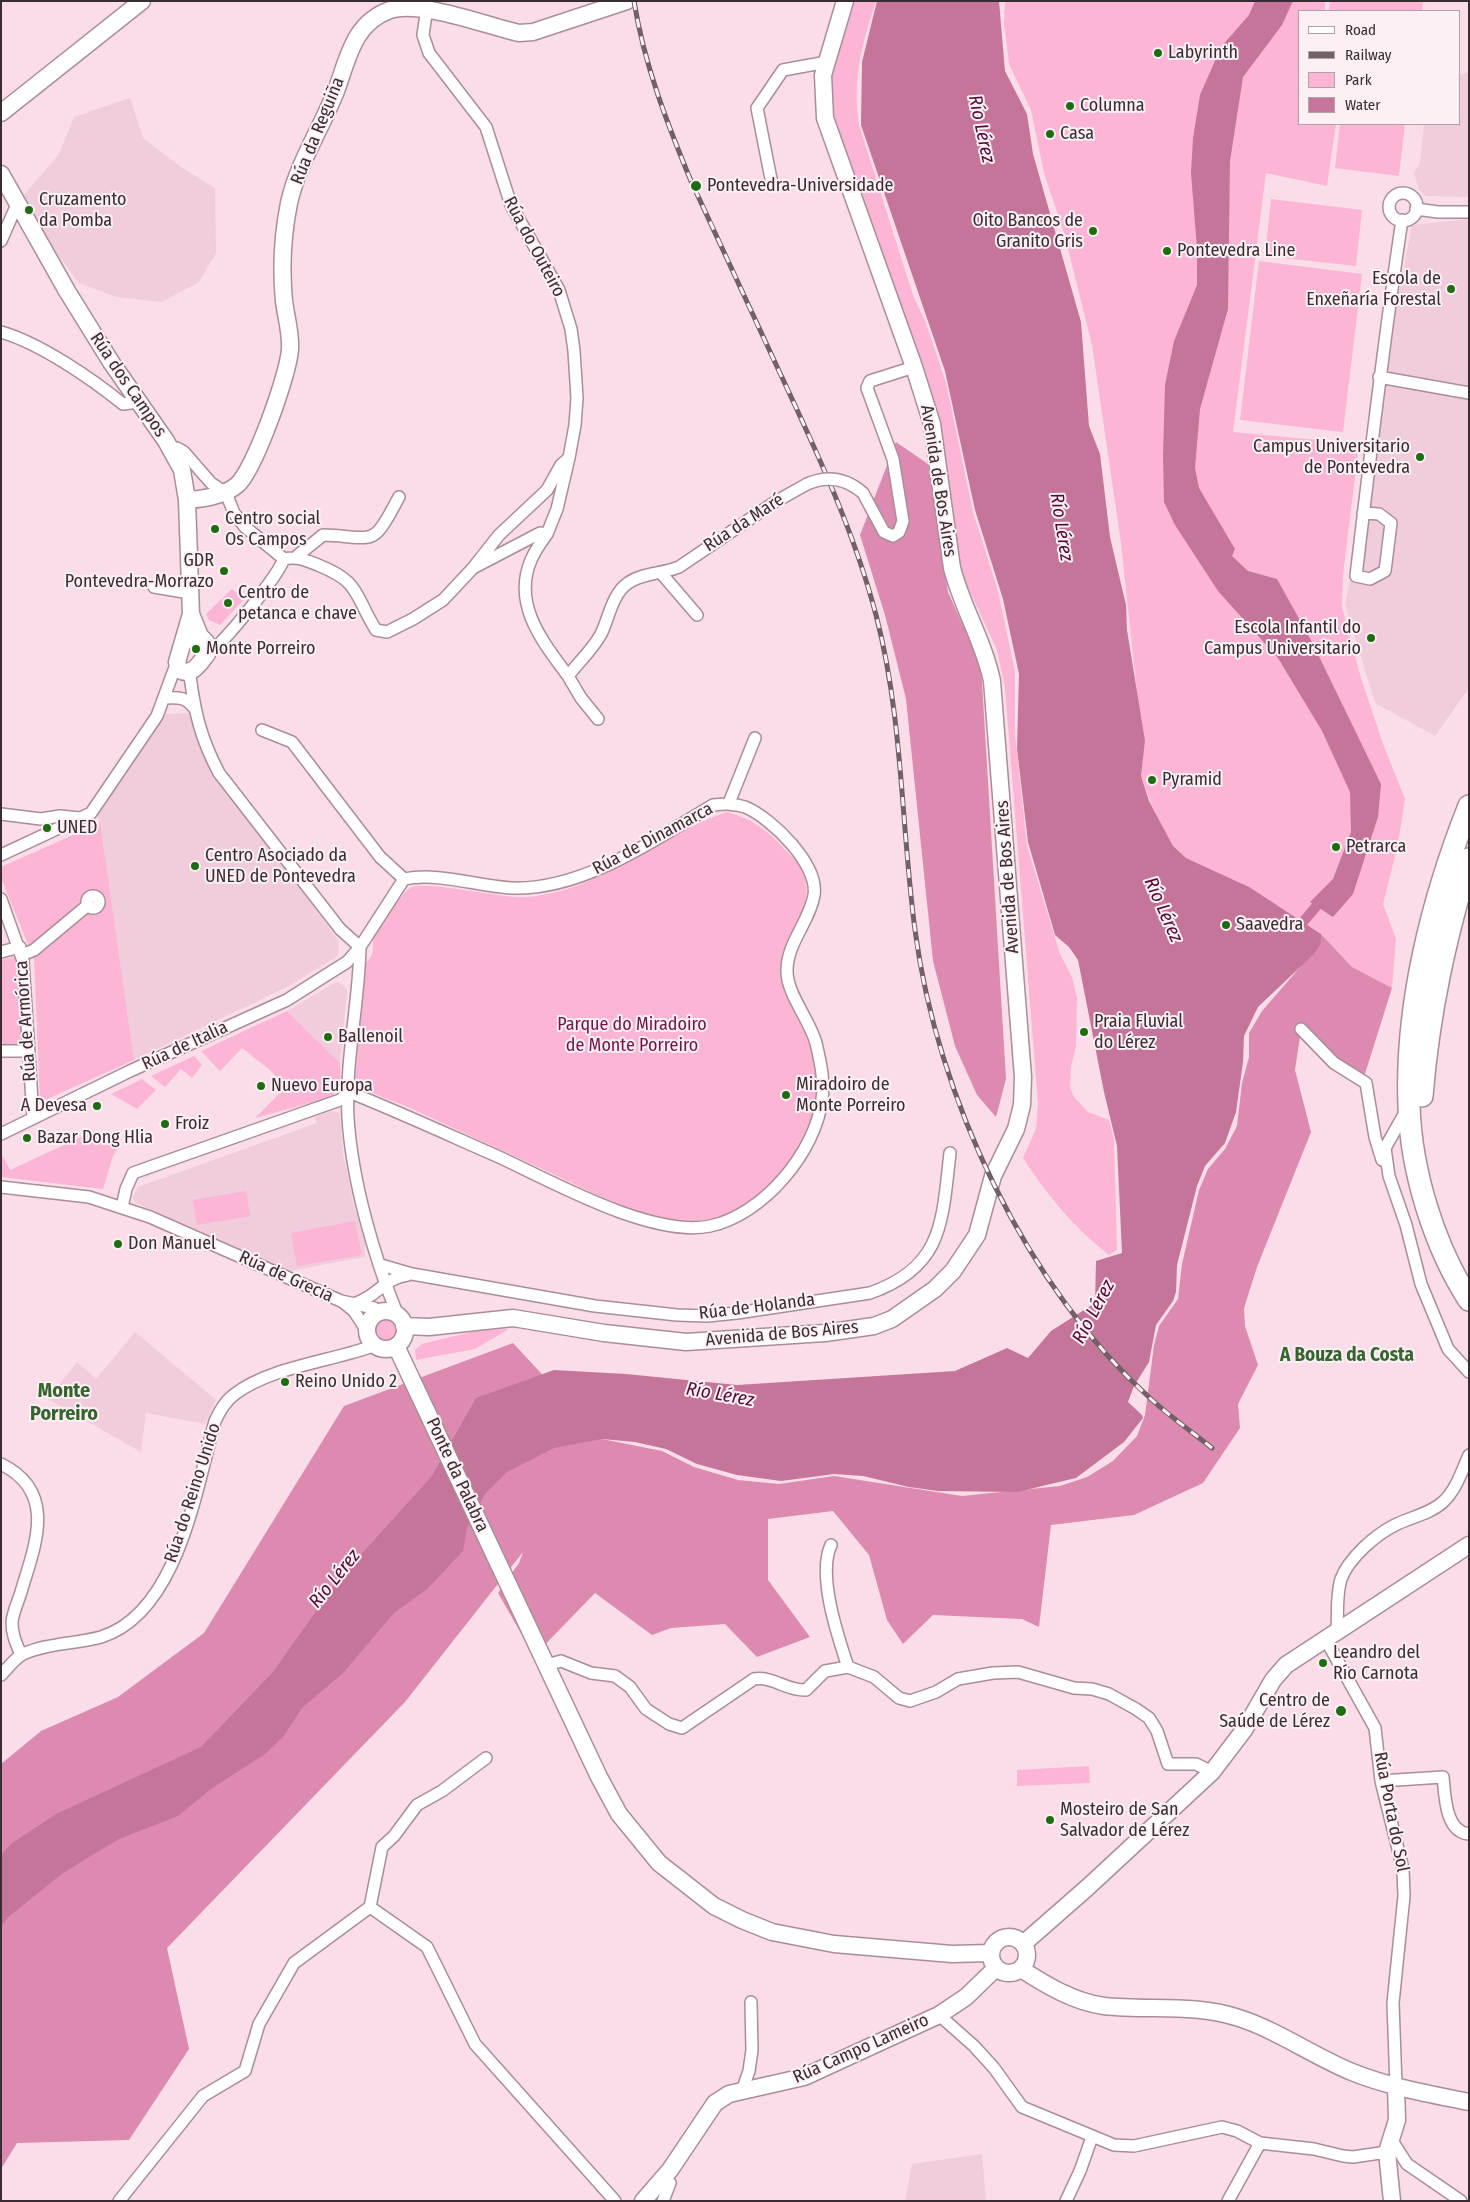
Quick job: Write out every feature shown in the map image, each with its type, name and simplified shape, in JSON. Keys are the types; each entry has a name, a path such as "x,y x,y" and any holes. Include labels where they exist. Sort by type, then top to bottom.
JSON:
{"highway":[{"path":"1469,806 1440,894 1423,959 1411,1032 1409,1107 1413,1141 1427,1210 1444,1252 1469,1300"},
{"path":"1469,859 1440,961 1428,1033 1421,1106 1423,1140 1437,1206 1469,1292"}],"street":[{"path":"1,113 142,1"},
{"path":"427,5 519,33 534,32 597,5 627,1"},
{"name":"Avenida de Bos Aires","path":"400,1332 513,1318 604,1333 686,1342 825,1333 874,1326 892,1320 936,1289 953,1271 977,1235 993,1176 1016,1129 1022,1105 1022,1067 992,681 985,653 958,590 952,568 932,424 914,367 825,118 823,76 845,1"},
{"name":"Rúa da Reguiña","path":"226,492 246,476 264,433 289,361 290,342 284,299 284,240 290,202 303,160 336,92 355,38 366,25 390,10 427,5"},
{"name":"Rúa do Outeiro","path":"427,5 423,35 429,53 486,127 511,205 547,266 564,304 573,339 577,398 575,425 569,458 561,465 547,490 499,535 473,568"},
{"path":"771,179 757,108 783,70 827,62"},
{"name":"Rúa dos Campos","path":"1,174 67,292 172,451 182,470 186,494 191,614 184,642"},
{"path":"1404,193 1412,196 1416,209 1413,216 1402,220 1395,218 1390,211 1390,203 1395,195 1404,193"},
{"path":"1,241 18,202"},
{"path":"1416,209 1438,212 1469,212"},
{"path":"1363,514 1379,514 1391,523 1385,571 1370,580 1356,576 1363,514 1379,377 1402,220"},
{"path":"1,332 45,352 106,390 123,404 138,402"},
{"name":"Rúa da Maré","path":"568,676 596,642 623,587 639,578 661,574 685,564 775,502 807,484 818,480 836,479 852,484 863,493 884,532 893,536 900,532 903,520 893,459 882,426 867,392 867,385 870,381 914,367"},
{"path":"1379,377 1469,393"},
{"path":"172,451 177,448 184,452 211,483 226,492 228,501 245,527 284,559"},
{"path":"569,458 557,509 528,568 528,607 539,636 568,676 580,698 598,719"},
{"path":"186,494 226,492"},
{"path":"284,559 297,556 323,535 368,539 381,532 399,497"},
{"path":"297,556 344,577 354,589 374,627 381,632 387,632 413,619 443,600 473,568 540,533 546,534"},
{"path":"284,559 279,571 249,609 192,671 190,676 195,709 205,746 219,773 340,929 360,947"},
{"path":"661,574 697,615"},
{"path":"154,587 190,593"},
{"name":"Rúa dos Campos","path":"191,614 200,636"},
{"path":"1,855 91,813 158,716 184,642 192,636 200,636 206,642 207,654"},
{"path":"177,662 181,672 192,671"},
{"path":"165,698 182,697 188,700 195,709"},
{"path":"262,730 292,742 380,857 404,879 360,947 348,1117 353,1164 385,1284 391,1297 400,1332"},
{"path":"729,804 755,738"},
{"name":"Rúa de Dinamarca","path":"349,1092 411,1117 639,1219 663,1225 709,1226 729,1220 754,1205 781,1182 805,1149 816,1123 822,1099 822,1080 816,1042 788,980 787,969 789,955 811,909 814,883 802,857 771,824 744,807 729,804 713,805 628,853 573,879 542,886 512,888 437,878 416,877 404,879"},
{"path":"1,814 41,819 60,816 81,818"},
{"name":"Rúa de Armórica","path":"1,899 21,951 33,1117"},
{"path":"1,952 34,950 88,905"},
{"name":"Rúa de Italia","path":"1,1134 33,1117 287,1000 347,962 360,947"},
{"path":"1301,1029 1334,1063 1366,1083 1378,1149 1387,1163"},
{"path":"1,1051 28,1052"},
{"path":"122,1208 126,1189 133,1173 340,1100 349,1092"},
{"path":"1409,1107 1386,1144 1387,1163 1406,1225 1421,1284 1448,1350 1469,1372"},
{"path":"1387,1163 1390,1149 1398,1140 1413,1141"},
{"name":"Rúa de Holanda","path":"380,1265 412,1274 595,1306 707,1316 870,1293 890,1286 910,1272 935,1242 942,1223 950,1154"},
{"name":"Rúa de Grecia","path":"1,1186 90,1197 150,1217 341,1301 379,1312"},
{"path":"391,1297 402,1280 412,1274"},
{"name":"Rúa de Holanda","path":"356,1304 372,1296 385,1284 400,1276 412,1274"},
{"path":"379,1312 385,1284"},
{"name":"Rúa de Grecia","path":"341,1301 354,1311 367,1331"},
{"path":"390,1311 400,1332 386,1349 376,1345 368,1336 367,1331 370,1319 379,1312 390,1311"},
{"name":"Ponte da Palabra","path":"400,1332 406,1368 619,1814 659,1863 714,1906 772,1932 803,1940 952,1954 994,1961"},
{"name":"Rúa do Reino Unido","path":"21,1654 100,1637 117,1630 132,1620 145,1607 175,1560 215,1421 222,1407 234,1394 268,1377 376,1345"},
{"path":"1332,1636 1340,1587 1350,1565 1369,1544 1386,1530 1431,1510 1443,1502 1453,1489 1469,1455"},
{"path":"1,1464 17,1472 27,1484 36,1501 38,1515 38,1534 12,1620 13,1639 21,1654 1,1675"},
{"path":"831,1545 828,1566 832,1619 848,1667"},
{"path":"1023,1944 1212,1772 1244,1730 1279,1672 1295,1659 1469,1545"},
{"name":"Rúa Porta do Sol","path":"1332,1636 1374,1728 1381,1781 1401,1856 1405,1883 1393,2003 1396,2086"},
{"path":"547,1665 561,1661 591,1673 615,1676 630,1687 646,1709 669,1724 682,1728 754,1679 768,1679 784,1686 806,1690 825,1671 848,1667 874,1677 899,1698 910,1701 936,1692 958,1679 1006,1671 1018,1672 1074,1688 1092,1689 1116,1698 1149,1718 1157,1731 1168,1764 1196,1764 1212,1772"},
{"path":"119,2201 202,2096 245,2071 259,2024 294,1963 370,1907 382,1847 394,1836 416,1805 442,1791 486,1758"},
{"path":"1381,1781 1443,1777 1451,1822 1464,1833 1469,1834"},
{"path":"370,1907 427,1946 475,2044 615,2201"},
{"path":"1014,1938 1023,1944 1027,1954 1021,1969 1011,1974 994,1961 993,1947 1002,1939 1014,1938"},
{"name":"Rúa Campo Lameiro","path":"643,2201 664,2178 715,2103 721,2098 742,2091 773,2086 804,2077 939,2015 966,1997 994,1961"},
{"path":"1021,1969 1067,1995 1084,2002 1104,2006 1178,2007 1238,2018 1271,2032 1351,2072 1396,2086 1469,2102"},
{"path":"742,2091 749,2070 752,2050 751,2002"},
{"path":"939,2015 978,2049 1022,2107 1092,2137 1122,2147 1222,2127 1238,2131 1260,2143 1353,2157 1389,2145"},
{"path":"1392,2201 1389,2145 1397,2120 1396,2086"},
{"path":"1066,2201 1092,2137"},
{"path":"1228,2201 1260,2143"},
{"path":"1389,2145 1407,2164 1461,2201"},
{"path":"663,2201 670,2184 664,2178"}],"shaded area":[{"path":"1469,72 1469,197 1426,196 1419,190 1414,173 1420,163 1424,125 1460,125 1460,75"},
{"path":"130,98 143,138 181,167 215,188 216,253 199,282 162,302 116,297 79,283 18,202 59,154 74,117"},
{"name":"Campus Universitario de Pontevedra","path":"1469,219 1469,688 1435,736 1375,703 1345,605 1363,513 1379,400 1412,225"},
{"path":"896,442 928,464 948,592 981,666 1006,1079 996,1117 977,1095 955,1046 933,961 906,699 885,615 860,535"},
{"name":"Centro Asociado da UNED de Pontevedra","path":"189,713 202,753 339,942 338,956 285,988 134,1060 98,815 166,714"},
{"path":"1321,934 1352,967 1392,988 1363,1080 1301,1030 1295,1070 1311,1132 1257,1267 1244,1308 1245,1326 1258,1365 1238,1404 1240,1428 1203,1483 1134,1515 1051,1525 1039,1627 1022,1619 933,1615 903,1644 887,1620 869,1555 833,1511 768,1519 768,1580 810,1637 757,1657 725,1624 671,1628 652,1635 595,1593 534,1656 498,1593 519,1563 523,1552 405,1702 167,1948 189,2049 129,2140 17,2143 1,2169 1,1764 41,1731 118,1697 204,1633 344,1406 513,1343 602,1439 662,1451 694,1467 738,1480 779,1484 834,1476 962,1496 1060,1486 1087,1477 1113,1461 1137,1436 1145,1415 1154,1345 1159,1326 1178,1299 1182,1264 1199,1190 1208,1169 1225,1149 1237,1126 1242,1083 1249,1057 1249,1033 1262,1011 1321,943"},
{"name":"Ballenoil","path":"336,982 343,985 347,991 340,1063 287,1011"},
{"path":"331,1111 340,1113 343,1154 355,1210 365,1238 365,1257 290,1271 136,1203 132,1198 138,1187 317,1123 315,1117"},
{"path":"135,1332 216,1400 205,1424 146,1413 141,1452 48,1399 77,1362 96,1379"},
{"path":"982,2154 986,2201 905,2201 912,2164"}],"green space":[{"path":"855,1 876,1 866,32 860,62 857,93 859,125 913,295 926,323 946,383 973,512 998,591 1015,672 1015,734 1027,846 1060,954 1072,977 1077,998 1076,1046 1071,1067 1070,1088 1074,1097 1088,1112 1109,1120 1114,1140 1117,1250 1109,1255 1084,1234 1062,1210 1023,1158 1036,1129 1038,1104 1005,688 997,650 965,581 959,562 936,424 833,117 830,79"},
{"path":"1005,1 1325,1 1325,10 1298,10 1298,125 1336,125 1327,186 1266,173 1233,432 1359,444 1343,575 1342,607 1361,678 1383,744 1405,799 1398,844 1383,904 1396,939 1392,988 1352,967 1321,934 1303,922 1242,884 1186,858 1173,847 1151,804 1141,776 1145,741 1140,720 1121,543 1092,345 1064,233 1044,173 1031,110 1009,64 1004,22"},
{"path":"1330,1 1423,1 1422,10 1329,10"},
{"path":"1340,125 1405,125 1399,176 1335,168"},
{"path":"1271,199 1362,210 1356,266 1265,256"},
{"path":"1259,261 1362,274 1343,432 1240,420"},
{"name":"Centro de petanca e chave","path":"232,589 244,599 220,625 209,620 206,614"},
{"name":"Parque do Miradoiro de Monte Porreiro","path":"727,812 754,823 769,833 800,865 806,881 803,909 787,950 782,978 785,989 804,1029 815,1062 818,1085 817,1108 810,1130 793,1160 779,1177 750,1202 720,1216 691,1221 661,1218 631,1209 408,1107 373,1093 355,1082 365,963 373,952 375,932 407,890 418,886 446,887 516,897 554,893 605,874 677,834"},
{"path":"100,823 134,1060 45,1100 40,1098 34,959 1,878 1,867"},
{"path":"14,957 18,962 22,1045 17,1047 1,1045 1,960"},
{"path":"287,1011 340,1063 341,1085 332,1097 255,1118 286,1087 271,1071 242,1048 220,1071 201,1051"},
{"path":"194,1056 202,1065 192,1078 181,1069 165,1087 151,1076"},
{"path":"142,1079 156,1090 137,1109 111,1094"},
{"path":"94,1131 117,1150 113,1156 103,1189 1,1177 1,1153 10,1170"},
{"path":"246,1191 250,1216 197,1225 193,1200"},
{"path":"355,1221 362,1255 297,1266 291,1233"},
{"path":"386,1318 394,1322 398,1330 394,1338 386,1342 378,1338 374,1330 378,1322"},
{"path":"509,1329 475,1349 416,1360 415,1350 422,1344 479,1330"},
{"path":"1089,1766 1090,1783 1017,1786 1017,1770"}],"water":[{"name":"Río Lérez","path":"877,1 999,1 1005,71 1027,114 1033,154 1081,322 1089,426 1100,454 1110,537 1126,605 1127,630 1145,741 1141,776 1149,801 1173,846 1186,858 1249,887 1321,934 1321,943 1314,954 1258,1007 1244,1036 1243,1062 1236,1112 1225,1143 1205,1166 1197,1186 1177,1265 1176,1292 1173,1301 1156,1325 1149,1362 1134,1386 1128,1402 1143,1418 1124,1442 1076,1478 1017,1492 938,1491 909,1487 863,1476 834,1474 781,1481 737,1475 697,1464 666,1449 635,1442 602,1439 554,1448 507,1472 485,1494 467,1528 463,1551 427,1589 394,1613 343,1673 302,1708 283,1737 265,1754 211,1789 178,1816 119,1839 63,1873 7,1918 1,1927 1,1855 12,1843 56,1814 201,1747 273,1672 339,1579 432,1476 476,1398 554,1370 626,1374 737,1385 955,1371 1007,1348 1028,1358 1051,1331 1095,1303 1096,1261 1122,1253 1117,1146 1104,1092 1078,960 1069,947 1055,935 1028,842 1017,749 1019,674 1003,599 975,510 945,371 861,125 862,62"},
{"path":"1255,1 1293,1 1282,25 1243,77 1230,161 1228,309 1200,409 1195,468 1199,488 1235,549 1232,556 1248,571 1277,579 1312,642 1381,784 1378,817 1353,894 1333,917 1310,902 1333,879 1351,832 1350,792 1322,731 1278,658 1218,591 1175,525 1164,502 1165,385 1174,341 1197,285 1197,248 1191,173 1193,138 1200,95 1221,47 1249,15"}],"waterway":[{"path":"1290,928 1303,922 1325,896"}],"railway":[{"path":"634,1 650,70 682,159 824,470 848,527 868,585 885,654 892,693 910,891 926,993 943,1058 966,1122 994,1185 1027,1245 1064,1302 1106,1354 1152,1400 1212,1448"}],"place":[{"name":"Labyrinth","path":"1158,53"},
{"name":"Columna","path":"1070,106"},
{"name":"Casa","path":"1050,134"},
{"name":"Pontevedra-Universidade","path":"696,186"},
{"name":"Cruzamento da Pomba","path":"29,210"},
{"name":"Oito Bancos de Granito Gris","path":"1093,231"},
{"name":"Pontevedra Line","path":"1167,251"},
{"name":"Escola de Enxeñaría Forestal","path":"1451,289"},
{"name":"Campus Universitario de Pontevedra","path":"1420,457"},
{"name":"Centro social Os Campos","path":"215,529"},
{"name":"GDR Pontevedra-Morrazo","path":"224,571"},
{"name":"Centro de petanca e chave","path":"228,603"},
{"name":"Escola Infantil do Campus Universitario","path":"1371,638"},
{"name":"Monte Porreiro","path":"196,649"},
{"name":"Pyramid","path":"1152,780"},
{"name":"UNED","path":"47,828"},
{"name":"Petrarca","path":"1336,847"},
{"name":"Centro Asociado da UNED de Pontevedra","path":"195,866"},
{"name":"Saavedra","path":"1226,925"},
{"name":"Praia Fluvial do Lérez","path":"1084,1032"},
{"name":"Ballenoil","path":"328,1037"},
{"name":"Nuevo Europa","path":"261,1086"},
{"name":"Miradoiro de Monte Porreiro","path":"786,1095"},
{"name":"A Devesa","path":"97,1106"},
{"name":"Froiz","path":"165,1124"},
{"name":"Bazar Dong Hlia","path":"27,1138"},
{"name":"Don Manuel","path":"118,1244"},
{"name":"Reino Unido 2","path":"285,1382"},
{"name":"Leandro del Río Carnota","path":"1323,1663"},
{"name":"Centro de Saúde de Lérez","path":"1341,1711"},
{"name":"Mosteiro de San Salvador de Lérez","path":"1050,1820"}],"district":[{"name":"A Bouza da Costa","path":"1347,1356"},
{"name":"Monte Porreiro","path":"64,1402"}]}
